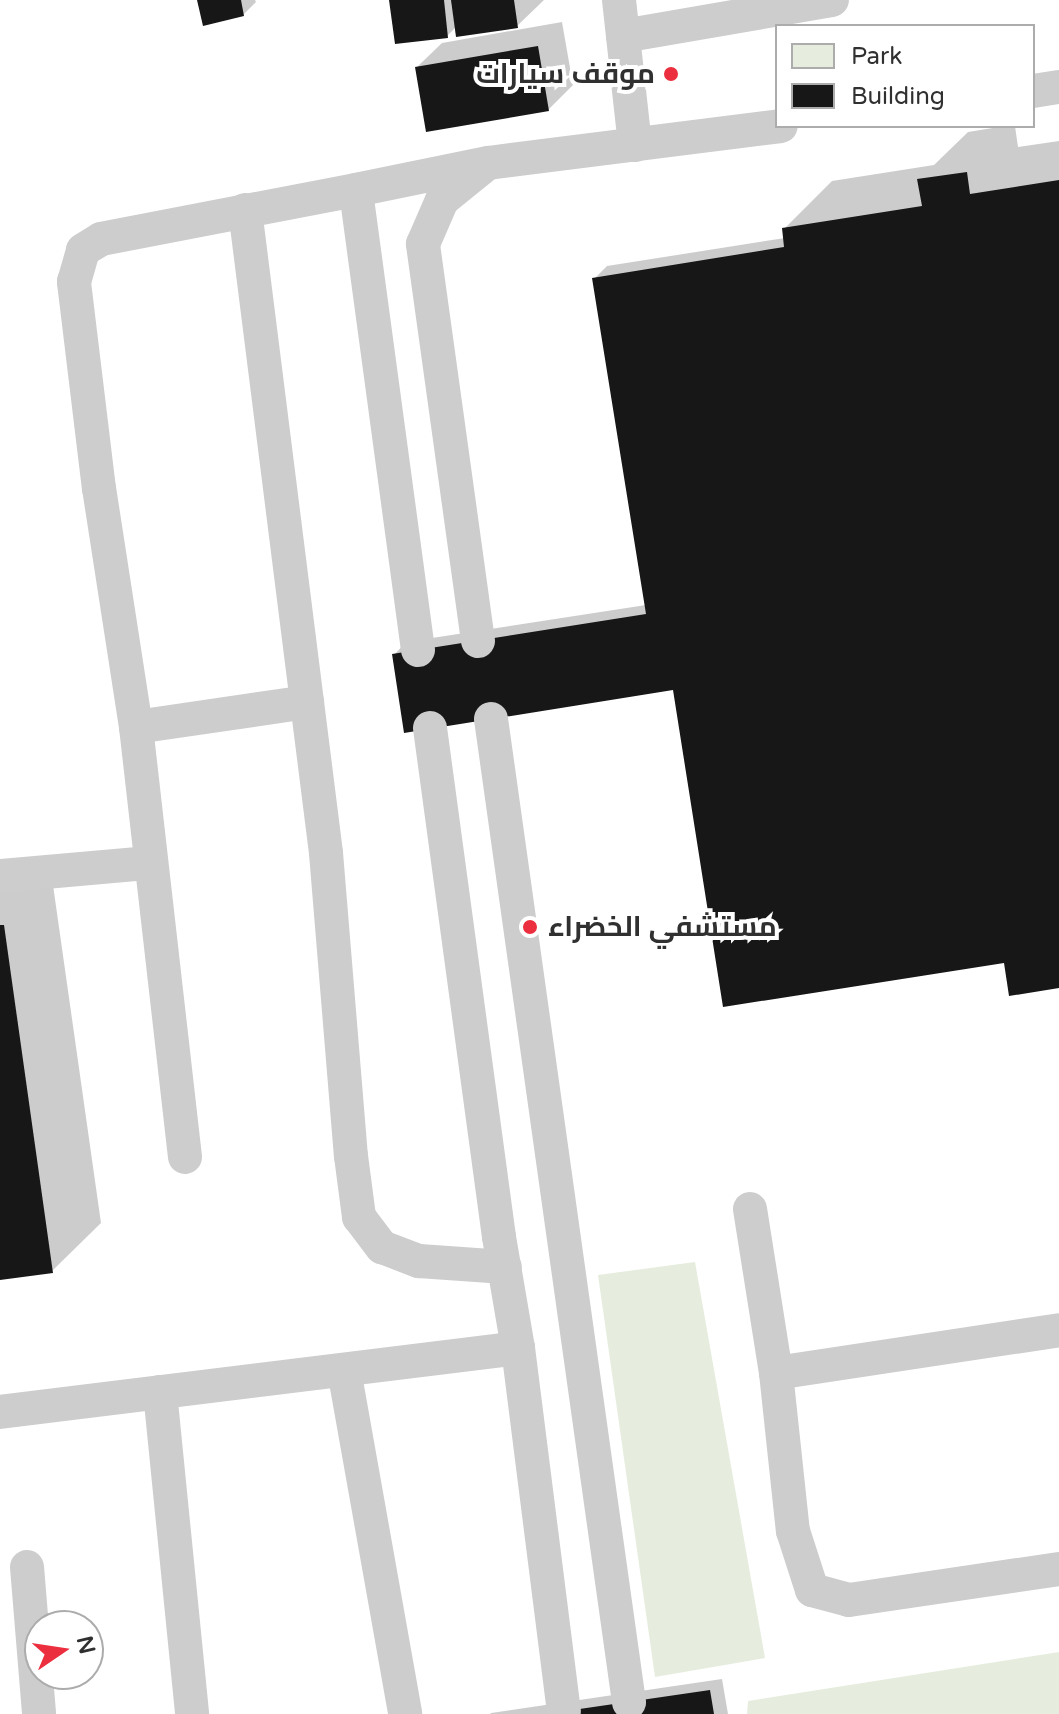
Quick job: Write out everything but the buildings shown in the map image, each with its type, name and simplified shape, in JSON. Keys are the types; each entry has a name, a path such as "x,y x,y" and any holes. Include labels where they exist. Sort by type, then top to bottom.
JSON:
{"lane":[{"path":"619,0 635,145"},
{"path":"623,36 832,0"},
{"path":"1035,91 1059,87"},
{"path":"185,1157 149,863 136,727 99,489 74,282 83,250 101,239 488,163 775,127"},
{"path":"478,641 423,244 442,200 488,163"},
{"path":"356,190 418,650"},
{"path":"245,210 326,853 351,1156 359,1217 382,1247 419,1261 505,1267"},
{"path":"136,727 307,702"},
{"path":"491,719 629,1702"},
{"path":"430,728 518,1348 564,1711"},
{"path":"0,876 149,863"},
{"path":"750,1209 776,1373 793,1531 812,1590 849,1600 1059,1569"},
{"path":"776,1373 1059,1330"},
{"path":"0,1412 518,1348"},
{"path":"344,1370 405,1714"},
{"path":"160,1392 192,1714"},
{"path":"27,1567 39,1714"}],"green space":[{"path":"695,1262 765,1658 655,1677 598,1275"},
{"path":"1059,1652 1059,1714 747,1714 748,1701"}],"place":[{"name":"موقف سيارات","path":"671,74"},
{"name":"مستشفي الخضراء","path":"530,927"}]}
